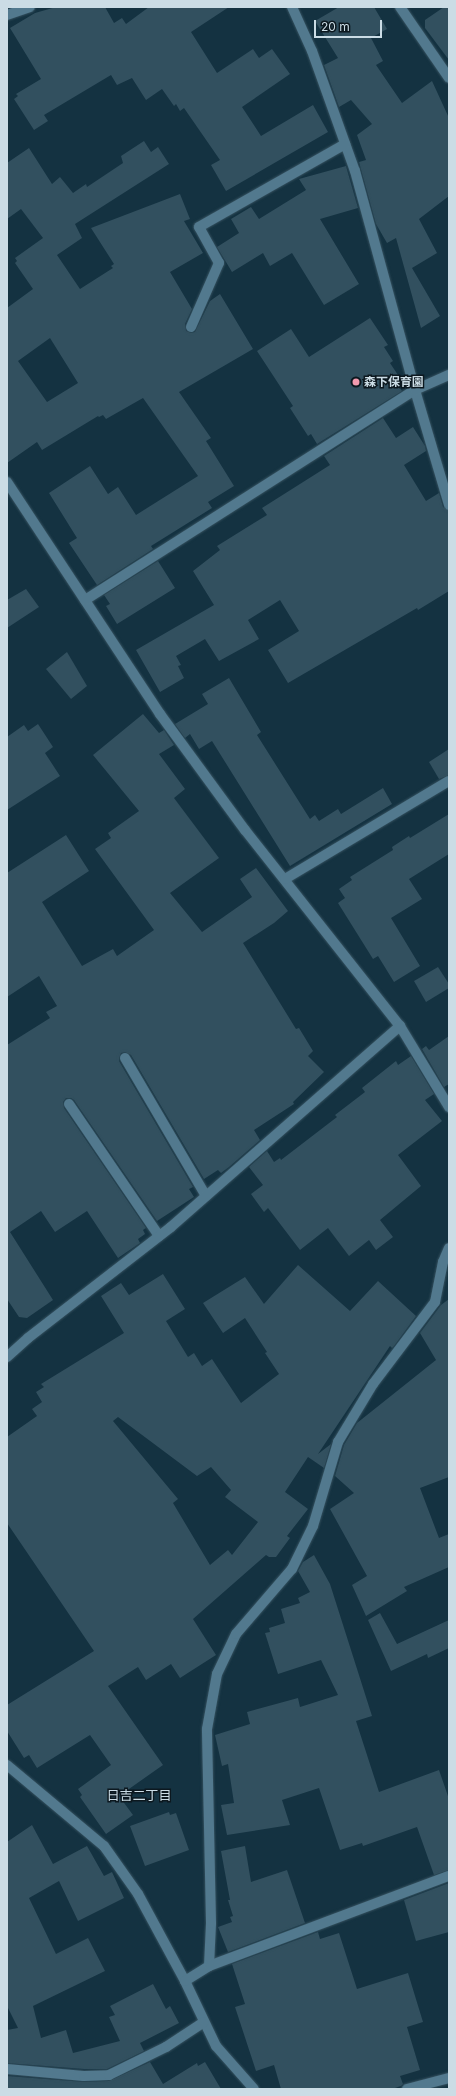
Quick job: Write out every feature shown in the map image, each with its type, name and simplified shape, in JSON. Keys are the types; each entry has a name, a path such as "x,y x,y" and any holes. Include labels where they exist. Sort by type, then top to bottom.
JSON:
{"street":[{"path":"7,15 30,7"},
{"path":"292,7 312,51 355,171 415,390 449,505"},
{"path":"400,7 449,78"},
{"path":"191,327 219,263 199,227 345,144"},
{"path":"86,600 415,390 449,375"},
{"path":"7,482 160,714 245,830 400,1026 449,1107"},
{"path":"285,879 449,781"},
{"path":"7,1357 28,1338 159,1236 400,1026"},
{"path":"125,1058 206,1196"},
{"path":"69,1104 159,1236"},
{"path":"209,1966 211,1924 207,1728 217,1674 236,1634 292,1569 313,1526 338,1442 373,1384 436,1302 443,1262 449,1248"},
{"path":"7,1765 104,1846 138,1894 185,1982 216,2046 254,2089"},
{"path":"185,1982 209,1966 449,1876"},
{"path":"7,2069 84,2076 109,2075 166,2047 204,2022"},
{"path":"407,2089 449,2078"}],"building":[{"path":"56,7 105,7 114,23 122,18 126,24 149,7 229,7 191,32 217,73 253,49 259,58 272,49 290,74 242,107 261,136 313,105 328,132 226,191 211,165 220,160 184,108 180,111 176,104 174,106 162,89 146,100 132,78 117,85 111,75 44,115 48,121 34,130 14,99 18,96 16,94 41,79 10,28 35,13"},
{"path":"339,7 374,7 387,29 371,38 383,61 376,65 402,103 432,81 449,118 449,196 419,219 437,253 412,268 440,316 421,328 396,238 387,243 376,224 359,162 366,160 357,135 372,124 351,100 339,107 324,65 338,58 315,21"},
{"path":"444,7 449,7 449,60 425,28 425,20"},
{"path":"144,141 151,152 158,147 169,164 75,224 82,238 57,255 80,289 113,268 111,266 114,264 91,228 180,194 190,219 184,221 203,253 170,272 192,309 185,324 186,331 191,333 195,332 210,301 220,294 253,349 179,392 211,438 206,441 234,486 208,502 212,508 151,546 153,549 97,585 69,543 77,538 49,493 90,466 108,494 118,487 136,515 198,476 143,398 106,419 103,415 98,416 42,450 37,442 7,463 7,308 33,289 15,263 17,261 15,258 43,238 21,209 7,219 7,163 29,148 52,184 60,177 73,193 86,184 87,187 123,163 121,156","holes":["50,338 78,383 47,402 18,361"]},
{"path":"346,166 358,208 320,219 359,284 324,305 292,253 270,266 263,253 232,272 217,247 239,233 231,219 251,207 259,219 306,190 299,179"},
{"path":"370,318 388,345 384,347 393,361 390,363 402,381 397,384 402,391 317,444 311,434 308,436 290,408 293,406 257,351 291,329 309,357"},
{"path":"383,418 396,438 413,427 425,446 426,451 404,465 426,501 439,493 443,507 449,511 449,591 288,683 268,650 299,631 280,600 248,620 259,639 219,661 205,639 176,656 181,665 178,666 184,678 160,692 136,650 214,605 193,571 220,550 217,546 267,515 262,508 330,465 324,456"},
{"path":"158,561 175,588 117,624 106,606 110,604 104,595"},
{"path":"26,589 39,607 7,628 7,600"},
{"path":"67,652 87,686 71,699 46,669"},
{"path":"229,678 261,732 257,735 310,819 315,815 319,821 338,809 341,814 383,788 392,804 290,866 212,741 199,749 190,734 185,738 175,724 208,704 202,694"},
{"path":"143,714 159,733 164,730 174,745 159,754 185,789 174,798 219,858 170,893 202,932 252,897 240,879 256,868 288,911 274,923 243,943 296,1029 299,1028 313,1051 308,1056 324,1072 293,1102 294,1104 254,1130 260,1140 221,1173 218,1170 204,1179 131,1055 125,1052 121,1053 119,1061 193,1187 189,1189 194,1197 157,1221 74,1100 71,1098 66,1098 63,1102 64,1108 146,1228 143,1230 145,1234 138,1239 140,1243 118,1258 87,1211 55,1232 41,1211 10,1232 53,1300 27,1318 19,1317 7,1299 7,1045 50,1018 46,1012 57,1006 39,976 7,997 7,873 66,835 89,871 42,902 82,966 113,949 117,956 154,930 95,849 111,838 108,833 139,811 93,755"},
{"path":"38,724 53,747 45,753 60,776 7,810 7,737 24,725 28,731"},
{"path":"449,749 449,775 439,779 429,762"},
{"path":"449,814 449,854 409,879 422,899 391,918 420,966 394,982 378,956 373,959 338,903 345,898 339,889 352,880 350,877 393,850 392,847 409,836 410,838"},
{"path":"438,967 449,984 449,988 426,1002 414,981"},
{"path":"449,1036 449,1084 444,1087 422,1049 426,1046 429,1050"},
{"path":"411,1056 434,1094 425,1100 442,1121 398,1155 421,1186 380,1220 393,1237 376,1250 369,1240 349,1256 328,1228 300,1250 268,1208 264,1212 251,1194 263,1185 249,1167 267,1151 274,1162 280,1158 281,1160 337,1117 335,1115 365,1092 362,1088 396,1061 398,1065"},
{"path":"298,1265 350,1311 378,1281 416,1316 394,1346 392,1348 390,1346 318,1454 331,1444 324,1468 308,1457 285,1492 308,1509 287,1536 290,1538 276,1557 269,1557 266,1555 193,1619 216,1655 180,1678 171,1664 146,1680 138,1667 108,1686 163,1765 119,1796 133,1815 106,1834 80,1797 82,1795 78,1789 111,1765 90,1735 37,1768 29,1755 24,1758 7,1731 7,1705 94,1651 7,1523 7,1437 37,1416 32,1409 42,1402 36,1392 44,1387 41,1384 124,1333 101,1296 121,1283 129,1295 163,1274 185,1309 166,1321 188,1357 194,1353 202,1366 212,1359 241,1403 279,1374 245,1318 223,1333 203,1303 245,1277 264,1304","holes":["118,1417 197,1476 211,1467 231,1490 225,1497 258,1522 232,1555 228,1550 210,1565 173,1503 178,1499 113,1421"]},
{"path":"449,1299 449,1477 420,1488 439,1538 449,1534 449,1567 404,1587 407,1591 366,1616 352,1585 367,1576 330,1509 354,1493 335,1476 344,1445 357,1423 436,1360 420,1333 441,1305"},
{"path":"314,1555 330,1584 372,1716 356,1721 379,1792 439,1770 449,1799 449,1870 434,1875 417,1827 363,1846 362,1843 340,1850 319,1788 282,1800 290,1825 227,1835 221,1805 234,1803 228,1764 222,1766 215,1735 250,1724 247,1712 298,1698 300,1707 338,1695 321,1660 278,1674 265,1633 270,1632 269,1628 285,1623 281,1609 300,1603 298,1598 310,1592 298,1571 303,1562"},
{"path":"380,1613 397,1644 449,1620 449,1648 428,1658 427,1654 391,1671 368,1620"},
{"path":"169,1812 170,1815 176,1813 189,1850 145,1866 130,1826"},
{"path":"32,1825 53,1864 87,1846 104,1876 112,1872 124,1898 78,1921 59,1881 29,1898 56,1954 88,1938 105,1971 33,2006 41,2038 66,2030 73,2053 120,2041 109,2017 115,2015 110,2006 153,1984 166,2009 170,2006 179,2023 140,2043 144,2051 107,2069 84,2069 7,2063 7,2030 18,2028 7,2006 7,1842"},
{"path":"245,1846 251,1882 287,1870 305,1923 228,1952 218,1927 232,1922 230,1917 233,1916 228,1900 230,1900 221,1851"},
{"path":"449,1883 449,1932 416,1941 404,1900"},
{"path":"318,1932 320,1939 339,1933 357,1989 408,1973 423,2022 407,2027 420,2070 400,2076 403,2084 401,2086 392,2089 281,2089 274,2065 256,2071 235,2007 245,2004 232,1964"},
{"path":"150,2062 163,2084 197,2063 198,2066 205,2062 221,2089 7,2089 7,2076 84,2082 109,2081"}],"place":[{"name":"森下保育園","path":"356,382"}],"district":[{"name":"日吉二丁目","path":"139,1795"}]}
